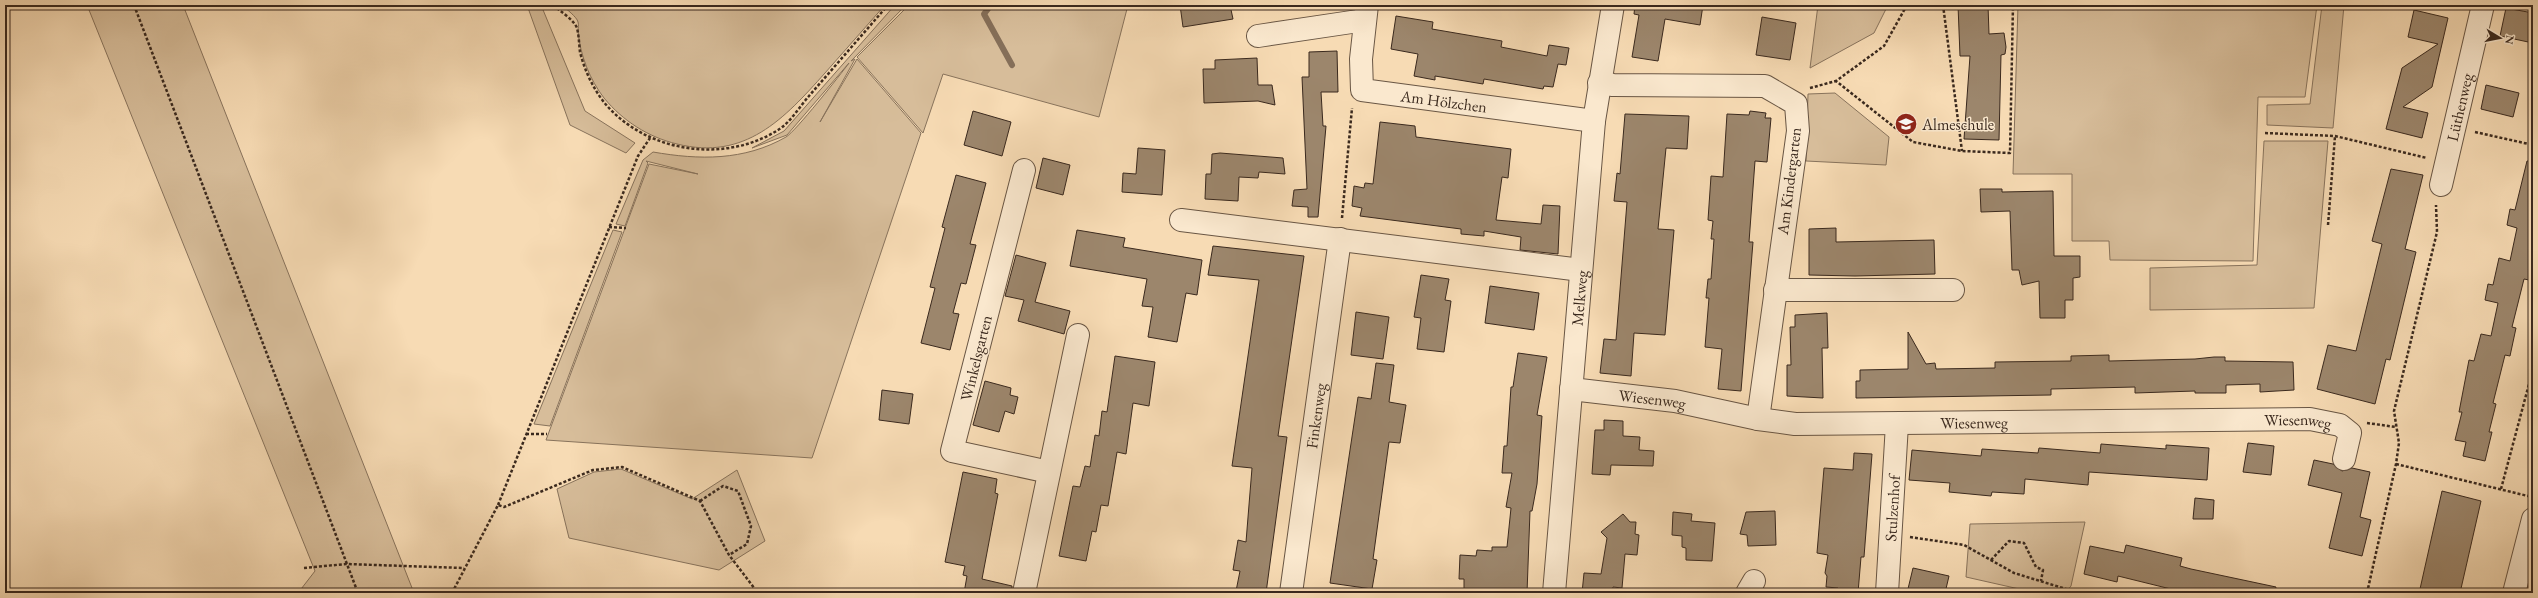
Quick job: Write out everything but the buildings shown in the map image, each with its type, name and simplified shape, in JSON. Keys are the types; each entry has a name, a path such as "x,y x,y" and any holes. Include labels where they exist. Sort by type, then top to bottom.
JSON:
{"street":[{"name":"Melkweg","path":"1554,593 1594,120 1612,5"},
{"name":"Lüthenweg","path":"2440,185 2483,5"},
{"path":"1258,36 1366,13 1361,59 1362,90"},
{"name":"Am Kindergarten","path":"1599,83 1613,85 1765,86 1796,104 1798,132 1774,290 1758,419"},
{"name":"Am Hölzchen","path":"1362,90 1594,120"},
{"name":"Winkelsgarten","path":"1024,170 952,451 1048,472"},
{"path":"1181,220 1581,270"},
{"name":"Finkenweg","path":"1291,593 1340,239"},
{"path":"1774,290 1953,290"},
{"path":"1024,593 1048,472 1078,334"},
{"name":"Wiesenweg","path":"1571,389 1676,401 1758,419 1795,424 2310,420 2340,425 2350,433 2344,459"},
{"name":"Stulzenhof","path":"1887,593 1892,533 1897,424"},
{"path":"2514,593 2533,520"}],"path":[{"path":"134,5 358,593"},
{"path":"553,5 577,27 580,52 596,91 624,122 650,138 682,147 720,149 753,143 780,129 888,5"},
{"path":"1807,88 1836,80 1884,46 1907,5"},
{"path":"1943,5 1962,151"},
{"path":"1836,80 1913,142 1962,151 2010,153 2013,5"},
{"path":"1340,239 1352,106 1362,90"},
{"path":"2453,127 2533,145"},
{"path":"2265,133 2336,136 2446,163"},
{"path":"2328,225 2336,136"},
{"path":"452,593 498,505 638,156 650,138"},
{"path":"2368,593 2396,464 2399,443 2394,411 2437,232 2436,205 2440,185"},
{"path":"609,227 626,228"},
{"path":"2501,490 2533,370"},
{"path":"2370,422 2396,427"},
{"path":"526,434 547,434"},
{"path":"2396,464 2533,497"},
{"path":"498,505 504,507 593,470 622,467 700,501 729,555 758,593"},
{"path":"700,501 723,486 738,492 750,526 747,544 729,555"},
{"path":"1892,533 1964,545 2014,573 2067,591 2079,593"},
{"path":"1991,560 2009,541 2024,543 2036,567 2044,570 2041,582"},
{"path":"304,568 346,564 464,568"}],"shaded area":[{"path":"87,5 183,5 414,593 298,593 315,571"},
{"path":"527,5 541,5 585,111 635,143 626,153 570,125"},
{"path":"562,5 885,5 810,90 778,120 761,132 743,141 723,147 701,148 677,144 656,137 628,121 611,106 599,91 586,67 579,40 577,20 574,15"},
{"path":"895,5 906,5 851,61 855,59 820,122 857,59 921,133 812,458 546,440 649,164 698,174 646,161 648,163 625,226 616,224 643,160 653,152 670,155 704,157 738,154 754,151 786,137 808,114 849,63 787,135 752,148 784,131"},
{"path":"909,5 1128,5 1099,117 943,74 923,133 857,57"},
{"path":"1818,5 1888,5 1874,33 1810,68"},
{"path":"2018,5 2317,5 2305,97 2258,97 2253,261 2110,260 2109,241 2072,241 2072,174 2013,174"},
{"path":"2322,5 2344,5 2333,128 2267,125 2267,105 2310,104"},
{"path":"1835,93 1889,137 1886,165 1806,161 1808,94"},
{"path":"2264,141 2328,141 2314,308 2150,310 2150,268 2257,265"},
{"path":"613,230 622,232 550,426 534,424"},
{"path":"621,469 692,499 737,470 765,541 719,570 569,538 557,489 594,472"},
{"path":"2085,522 2071,586 2065,593 2037,593 1966,577 1970,524"}],"waterway":[{"path":"991,5 984,14 1012,65"}],"place":[{"name":"Almeschule","path":"1906,124"}]}
